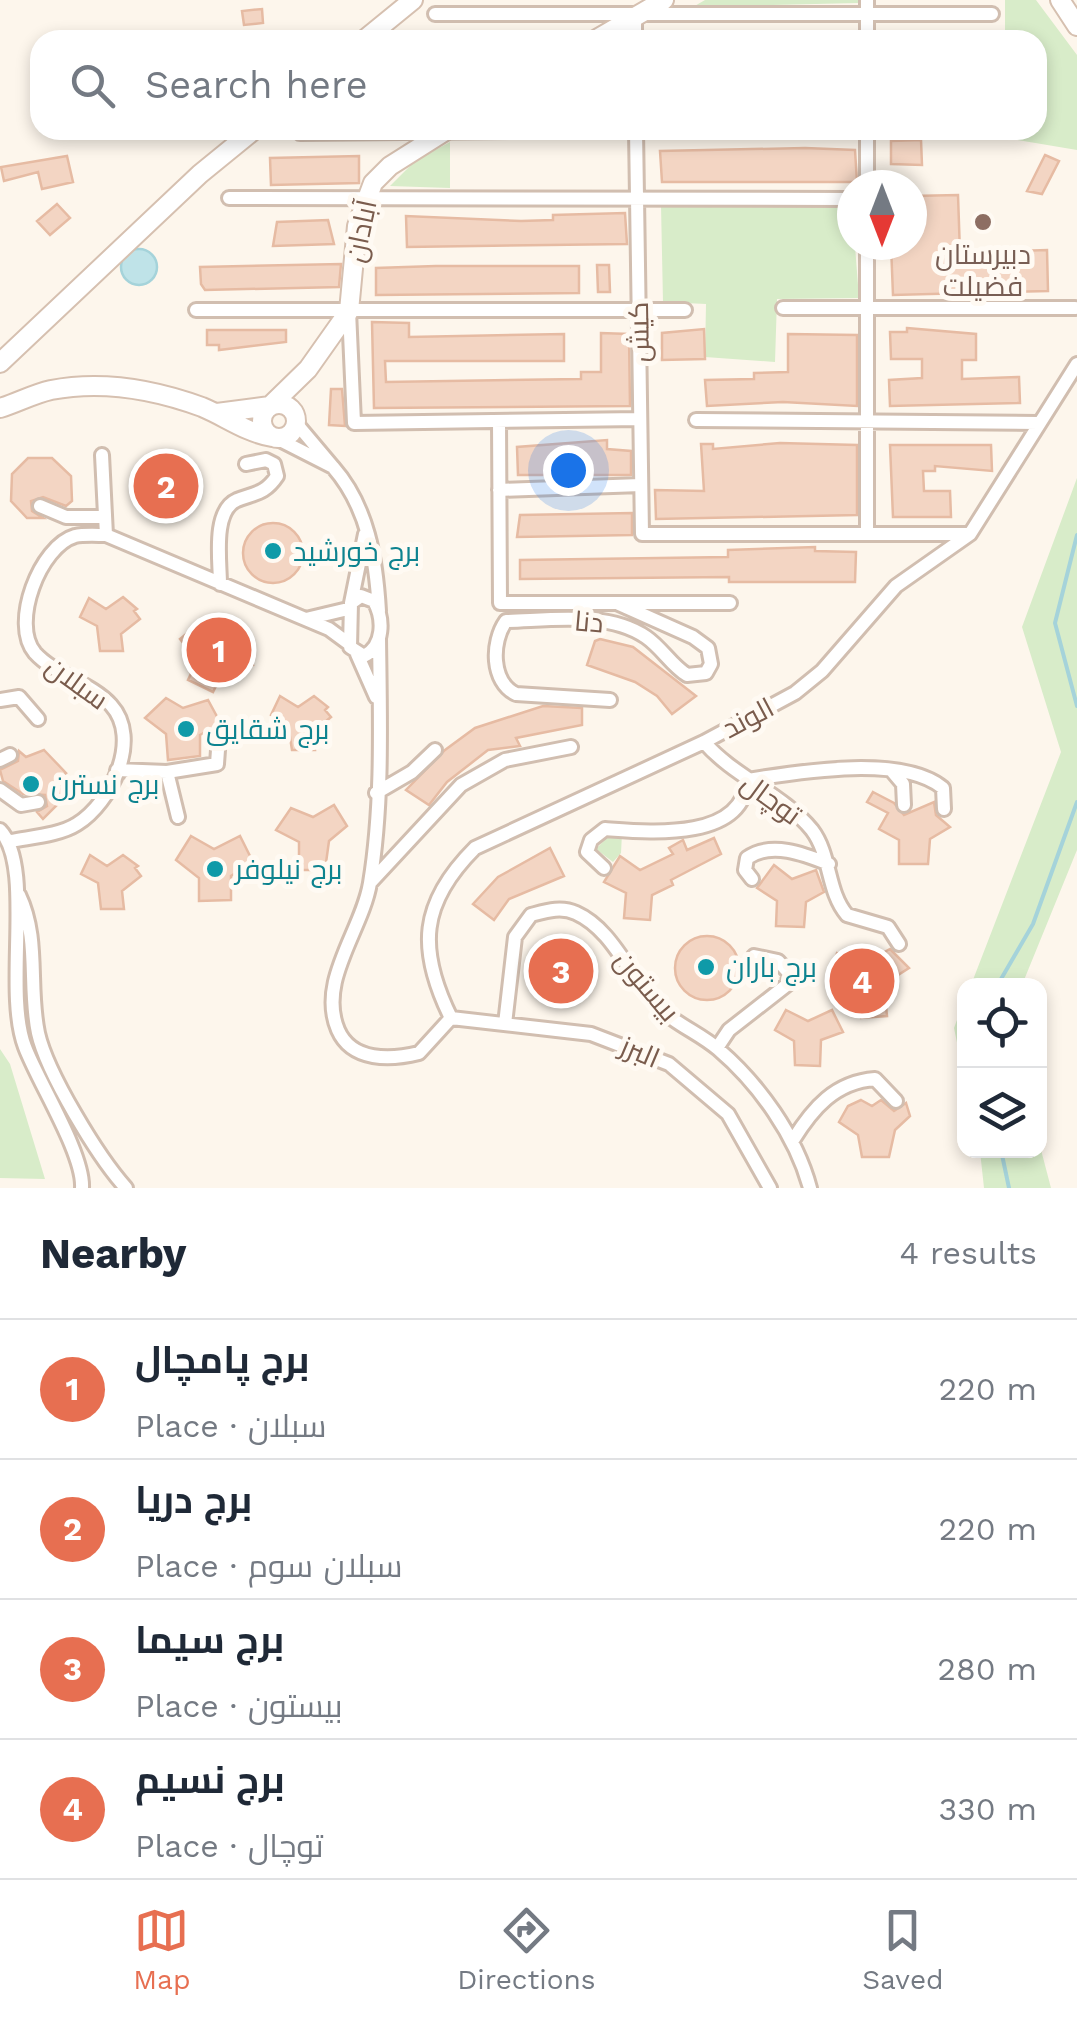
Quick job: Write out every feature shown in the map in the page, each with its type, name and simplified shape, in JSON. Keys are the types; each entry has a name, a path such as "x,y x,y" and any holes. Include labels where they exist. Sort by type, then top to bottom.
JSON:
{"main road":[{"path":"376,30 413,0"},
{"path":"612,30 664,0"},
{"path":"1060,0 1077,26"},
{"path":"0,363 243,140"},
{"name":"آبادان","path":"270,406 308,369 349,311 357,226 365,198 390,166 431,140"},
{"path":"0,353 106,264"},
{"name":"آبادان","path":"296,420 308,369"},
{"path":"2,408 49,390 118,386 148,390 275,438 290,434 296,420 288,406 217,413"},
{"path":"270,406 261,422 275,438"}],"street":[{"path":"435,14 635,16 867,7 992,14"},
{"path":"635,16 635,30"},
{"name":"کیش","path":"636,140 642,534 867,533"},
{"path":"867,140 867,170"},
{"path":"229,198 837,199"},
{"path":"867,260 867,533 970,534"},
{"path":"783,308 1075,308"},
{"path":"196,310 685,310"},
{"name":"آبادان","path":"349,311 354,423 499,421"},
{"name":"الوند","path":"450,1018 428,954 431,908 446,876 475,848 704,742 795,693 822,670 896,586 970,534 1077,364"},
{"path":"296,420 352,488 375,556 380,611 380,709 370,883 339,968 333,1012 339,1033 349,1046 373,1058 419,1053 450,1018"},
{"path":"640,420 499,421 500,603 730,603"},
{"path":"696,420 1038,423"},
{"path":"275,438 333,468"},
{"path":"102,456 106,535 304,620 353,649 371,653 379,638"},
{"path":"220,584 222,516 232,502 268,490 276,476 274,464 266,460 246,464"},
{"path":"499,490 641,485"},
{"path":"40,506 66,517 104,518"},
{"path":"365,534 349,606 353,649 380,709"},
{"name":"سبلان","path":"106,535 74,536 48,556 32,584 26,626 34,652 108,701 116,711 124,750 118,770"},
{"path":"304,620 368,596 380,611"},
{"name":"دنا","path":"610,700 516,694 504,688 497,676 498,632 506,621 570,619 619,624 648,638 687,675 706,673 711,664 708,648 693,637 619,604"},
{"path":"0,700 19,697 38,718"},
{"path":"11,841 79,824 112,786 118,770 167,772 217,764 219,736"},
{"name":"توچال","path":"704,742 722,764 808,826 829,864 842,909 888,927 899,944"},
{"path":"370,883 460,785 505,760 571,747"},
{"path":"376,794 412,772 434,750"},
{"path":"604,868 587,852 591,840 605,829 656,834 709,825 735,807 746,791 747,780 803,771 914,771 943,788 944,809"},
{"path":"892,771 903,784 904,805"},
{"path":"167,772 178,817"},
{"path":"0,790 21,805 38,802"},
{"path":"0,830 11,841 18,893 14,947 19,1025 66,1136 82,1188"},
{"path":"752,879 745,870 747,858 757,851 792,852 829,864"},
{"path":"18,893 30,920 38,1034 73,1108 108,1168 126,1188"},
{"name":"بیستون","path":"504,1024 515,936 531,915 560,908 581,915 605,934 656,1005 678,1025 717,1048 794,1140 810,1188"},
{"path":"717,1048 729,1030 788,984 790,973 778,962 754,956"},
{"name":"البرز","path":"450,1018 591,1034 669,1064 728,1114 770,1188"},
{"path":"794,1140 814,1107 859,1080 875,1079 896,1101"}],"green space":[{"path":"705,0 858,0 858,3 693,7"},
{"path":"1005,0 1036,0 1077,55 1077,150 1018,140 1047,140 1047,30 1005,30"},
{"path":"450,142 450,188 390,186 415,161"},
{"path":"661,205 837,207 837,260 856,260 859,298 777,299 775,362 705,357 706,304 663,302"},
{"path":"1077,478 1077,850 1025,978 974,978 1061,752 1022,627"},
{"path":"611,833 622,833 621,853 613,862 596,849"},
{"path":"0,1049 10,1064 45,1179 0,1178"},
{"path":"981,1158 1043,1158 1051,1188 984,1188"}],"water":[{"path":"139,249 151,255 157,267 151,279 139,285 127,279 121,267 127,255"}],"building":[{"path":"262,9 263,23 244,25 242,11"},
{"path":"921,140 922,165 891,164 891,141"},
{"path":"855,150 856,170 837,170 837,182 662,182 660,151"},
{"path":"1045,155 1059,161 1042,194 1027,191"},
{"path":"67,156 73,182 42,189 38,172 4,181 1,167"},
{"path":"359,156 359,183 271,185 270,158"},
{"path":"958,195 960,253 1047,250 1048,291 893,295 892,260 927,260 927,196"},
{"path":"57,204 70,218 50,235 37,221"},
{"path":"625,213 627,244 407,247 406,216 521,221 553,220 553,215"},
{"path":"328,220 334,244 273,246 277,222"},
{"path":"341,264 339,287 205,290 201,284 200,267"},
{"path":"597,265 609,265 610,292 598,292"},
{"path":"579,266 579,293 376,295 376,268"},
{"path":"372,322 409,323 409,337 564,334 564,361 385,361 386,382 581,379 581,372 601,372 601,333 629,334 630,406 374,408"},
{"path":"907,328 976,334 976,360 962,360 962,379 1019,377 1020,403 890,406 889,380 922,378 922,359 891,359 890,332 907,332"},
{"path":"704,329 705,359 662,360 662,333"},
{"path":"207,330 286,330 286,342 219,350 219,345 207,345"},
{"path":"788,334 857,335 857,406 783,402 707,406 705,380 754,379 754,373 788,372"},
{"path":"331,389 342,389 345,426 329,425"},
{"path":"607,440 607,449 631,451 631,475 518,475 517,447"},
{"path":"780,443 857,445 857,515 656,519 655,490 704,491 701,444 713,444 713,449"},
{"path":"890,445 991,445 992,471 935,466 935,471 923,471 924,491 950,491 951,517 893,517"},
{"path":"166,456 188,465 197,487 188,509 166,518 144,509 135,487 144,465"},
{"path":"28,458 52,458 71,476 72,501 66,506 43,497 31,501 32,511 43,518 27,518 11,501 12,474"},
{"path":"632,513 632,535 517,537 520,515"},
{"name":"برج خورشید","path":"273,523 294,532 303,553 294,574 273,583 252,574 243,553 252,532"},
{"path":"815,547 815,551 856,552 855,582 729,582 729,577 520,579 520,560 728,557 728,550"},
{"path":"123,597 137,609 134,611 140,619 121,634 123,651 100,651 97,626 80,617 89,598 106,609"},
{"path":"205,619 222,640 247,636 253,665 224,670 213,692 188,680 197,661 180,639"},
{"path":"595,641 633,647 696,696 672,714 657,696 635,682 587,665"},
{"path":"280,696 298,707 314,696 328,707 325,710 331,717 313,732 315,750 292,750 288,724 271,715"},
{"name":"برج شقایق","path":"166,698 183,708 208,700 221,724 200,735 200,756 168,760 166,734 145,718"},
{"path":"543,706 582,708 582,725 516,738 520,746 488,750 447,782 429,805 406,790 445,750 475,728"},
{"name":"برج نسترن","path":"44,750 66,773 58,779 66,796 43,819 37,812 47,806 45,795 23,794 3,781 0,770 18,761 19,751 26,757"},
{"path":"873,792 894,803 904,815 934,802 936,815 950,827 930,839 928,864 899,864 899,840 879,829 888,813 867,802"},
{"path":"334,805 347,826 329,841 325,870 299,870 299,842 276,830 291,808 313,817"},
{"name":"برج نیلوفر","path":"191,836 214,849 240,836 253,862 231,876 231,900 199,901 199,878 176,860"},
{"path":"714,838 721,854 671,880 673,885 652,895 650,920 624,918 626,893 604,882 620,856 640,870 673,854 669,848 683,840 687,850"},
{"path":"550,848 564,876 509,899 494,920 473,904 498,877"},
{"path":"90,855 107,866 123,855 138,866 135,868 141,876 122,891 124,909 101,909 98,883 81,874"},
{"path":"774,865 792,879 816,870 824,892 806,902 804,927 776,926 777,901 757,888"},
{"name":"برج باران","path":"707,936 730,945 739,968 730,991 707,1000 684,991 675,968 684,945"},
{"path":"562,939 585,948 594,971 585,994 562,1003 539,994 530,971 539,948"},
{"path":"890,949 909,968 884,984 887,1016 861,1018 857,993 829,977 837,953 864,963"},
{"path":"786,1010 808,1021 832,1010 843,1032 821,1040 820,1066 795,1065 794,1041 775,1030"},
{"path":"861,1100 872,1106 881,1100 894,1111 906,1103 910,1116 895,1130 889,1157 862,1157 858,1135 839,1122 848,1106"}],"waterway":[{"path":"1077,535 1055,623 1077,706"},
{"path":"1002,978 1033,924 1077,802"},
{"path":"1003,1158 1009,1188"}],"place":[{"name":"دبیرستان فضیلت","path":"983,222"},
{"name":"برج دریا","path":"166,486"},
{"name":"برج خورشید","path":"273,551"},
{"name":"برج پامچال","path":"219,650"},
{"name":"برج شقایق","path":"186,729"},
{"name":"برج نسترن","path":"31,784"},
{"name":"برج نیلوفر","path":"215,869"},
{"name":"برج باران","path":"706,967"},
{"name":"برج سیما","path":"561,971"},
{"name":"برج نسیم","path":"862,981"}]}
